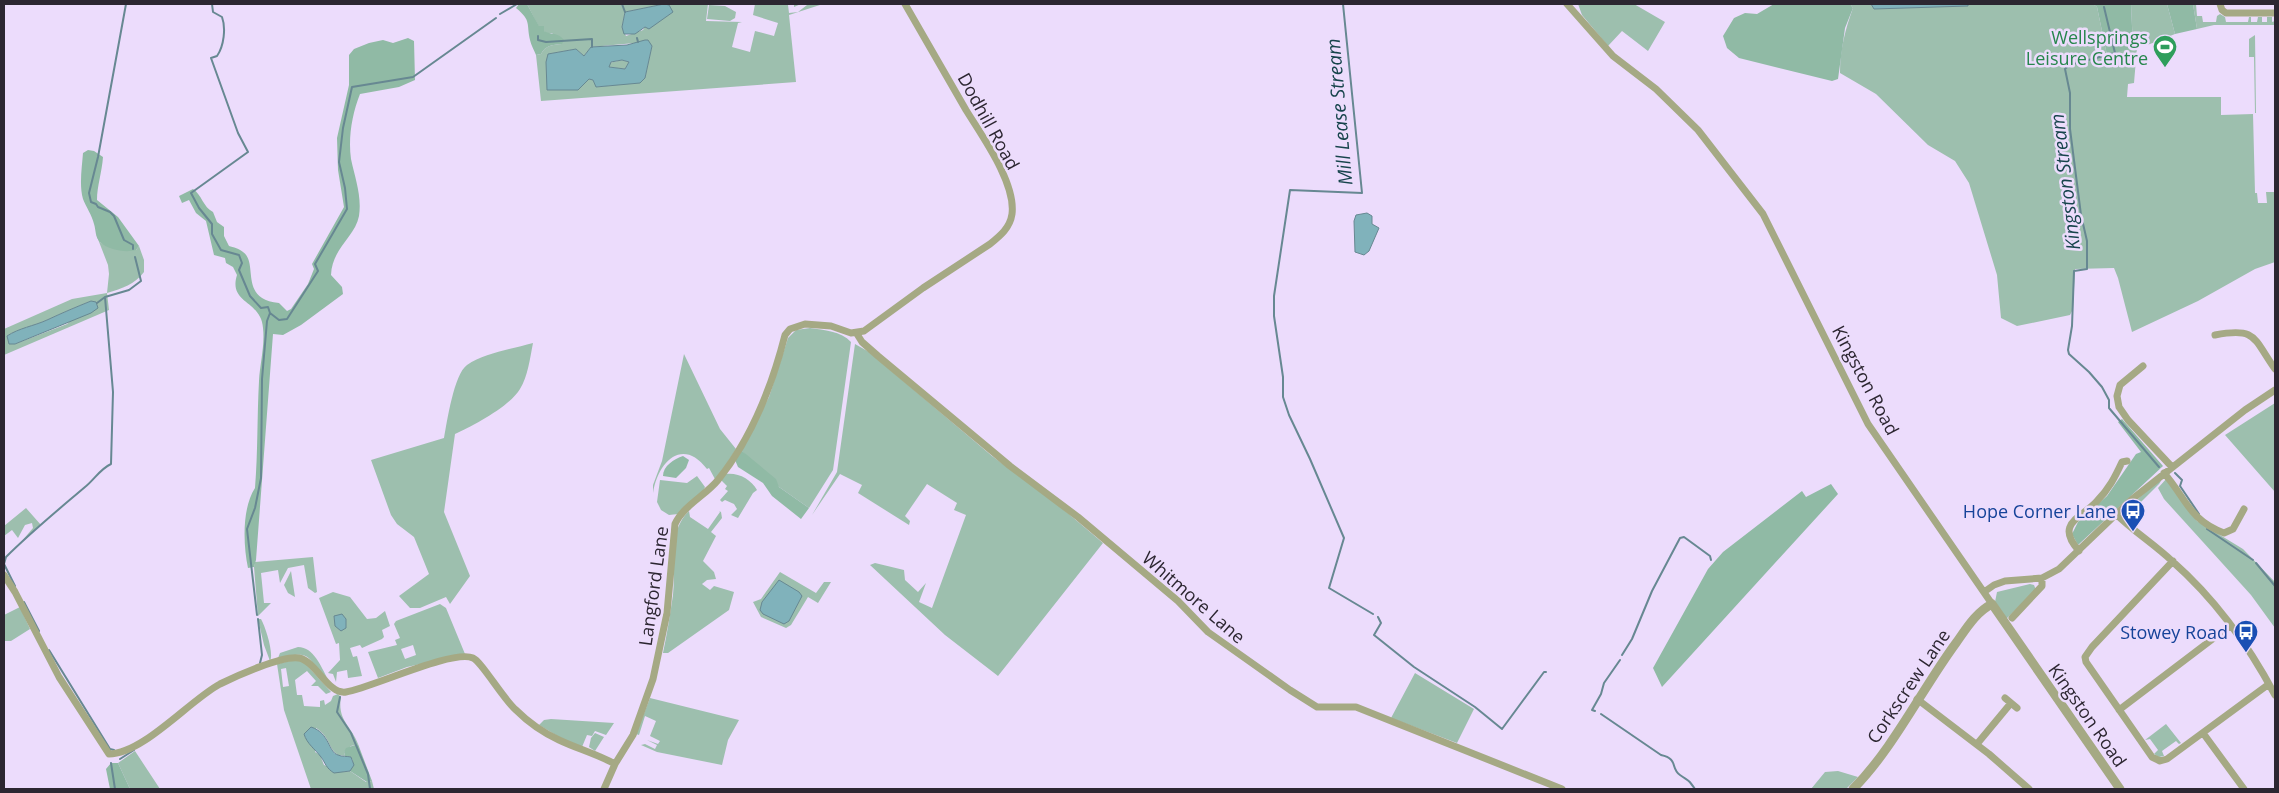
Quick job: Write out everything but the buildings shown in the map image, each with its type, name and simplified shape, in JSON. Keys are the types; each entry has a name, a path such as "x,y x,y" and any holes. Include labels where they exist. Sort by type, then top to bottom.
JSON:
{"street":[{"name":"Dodhill Road","path":"857,334 990,244 1008,227 1012,215 1011,199 999,166 905,4"},
{"name":"Kingston Road","path":"1567,4 1613,56 1656,89 1698,130 1763,214 1868,424 2120,789"},
{"path":"2220,4 2221,9 2226,13 2275,13"},
{"name":"Langford Lane","path":"604,789 615,764 633,735 657,665 670,595 672,542 677,520 714,485 739,450 764,402 784,334 788,330 805,324 815,324 831,326 857,334"},
{"path":"2215,335 2235,331 2248,334 2256,341 2275,369"},
{"name":"Whitmore Lane","path":"857,334 862,342 878,356 1010,466 1078,517 1178,601 1208,632 1290,690 1317,707 1356,707 1562,789"},
{"path":"2143,366 2133,369 2120,385 2117,396 2119,407 2128,420 2172,467"},
{"path":"1984,592 1994,585 2005,581 2042,578 2058,569 2116,514 2164,473 2245,410 2275,390"},
{"path":"2079,551 2068,534 2072,522 2104,494 2118,475 2123,461"},
{"path":"2164,473 2197,517 2210,528 2224,533 2233,529 2244,509"},
{"path":"2116,514 2173,561 2201,590 2231,625 2270,684 2275,695"},
{"path":"2173,561 2092,647 2085,657 2086,662 2118,710 2152,757 2157,760 2167,759 2270,684"},
{"path":"4,575 15,592 59,677 110,754 126,751 137,745 216,687 248,672 288,658 299,658 308,661 335,690 343,693 412,670 468,657 478,661 501,694 524,718 559,740 599,755 615,764"},
{"path":"2012,618 2042,586 2042,578"},
{"name":"Corkscrew Lane","path":"1859,787 1917,699 1970,624 1980,612 1992,604"},
{"path":"2118,710 2231,625"},
{"path":"1976,744 2014,705 2005,698"},
{"path":"1917,699 2014,774 2029,789"},
{"path":"2203,733 2244,789"}],"shaded area":[{"path":"519,4 527,4 539,26 544,26 544,31 562,37 564,40 562,44 550,46 541,54 536,55 530,42 528,23 516,8"},
{"path":"527,4 664,4 625,12 622,27 626,36 643,30 645,27 650,27 671,13 667,4 708,4 706,21 742,22 738,23 732,47 750,52 755,31 774,36 778,23 753,15 755,4 801,4 794,7 794,5 788,5 789,13 798,12 807,5 823,4 789,15 796,82 541,101 536,55 541,54 550,46 562,44 552,33 546,33 539,27","holes":["635,43 652,46 645,77 615,85 597,87 593,80 589,79 578,90 547,90 549,54 576,49 584,56 591,47"]},
{"path":"664,4 669,5 673,12 649,29 645,27 635,34 624,34 622,27 625,12"},
{"path":"1578,4 1634,4 1665,22 1648,51 1622,31 1608,46 1582,15"},
{"path":"1774,4 1850,4 1853,8 1845,28 1838,79 1832,81 1739,58 1727,48 1723,36 1734,18 1745,13 1757,14"},
{"path":"1850,4 2093,4 2097,7 2107,55 2133,47 2131,4 2167,4 2175,34 2137,47 2134,83 2128,84 2127,97 2221,97 2221,115 2253,114 2255,193 2257,193 2258,203 2267,203 2266,192 2274,192 2275,262 2255,269 2198,301 2132,332 2114,268 2075,269 2073,309 2070,315 2017,326 2001,318 1997,275 1969,183 1955,161 1928,145 1876,94 1840,73 1844,40 1853,8"},
{"path":"1871,4 1968,4 1968,6 1874,9"},
{"path":"2093,4 2131,4 2133,48 2107,55 2097,7"},
{"path":"2167,4 2193,4 2197,29 2175,34"},
{"path":"2193,4 2196,4 2197,16 2202,16 2203,22 2216,22 2217,16 2220,14 2225,17 2226,22 2248,22 2249,17 2251,17 2251,22 2257,22 2258,17 2262,17 2262,22 2267,22 2267,17 2272,17 2272,22 2275,21 2275,25 2214,25 2197,29"},
{"path":"709,5 725,6 736,12 735,18 730,21 707,19"},
{"path":"2255,35 2256,113 2254,57 2249,57 2249,39"},
{"path":"408,38 414,41 415,80 399,87 360,94 355,110 350,134 350,151 359,194 359,216 353,230 335,257 331,275 342,287 343,294 301,325 283,335 273,334 256,560 254,567 248,568 245,548 245,526 248,506 255,488 263,328 257,312 237,292 235,284 237,275 233,267 226,263 225,258 214,255 206,221 196,213 189,200 182,203 179,196 193,189 196,192 213,212 217,222 224,227 224,236 229,246 240,250 247,257 254,288 258,295 266,300 279,303 287,311 291,309 308,284 314,269 312,264 344,207 338,170 337,138 349,85 349,55 354,49 369,43 383,40 393,43"},
{"path":"648,40 652,46 645,78 640,83 596,87 593,80 589,79 578,90 547,90 546,62 548,54 576,49 584,56 591,47 627,45","holes":["622,60 629,62 625,69 609,67 611,62"]},
{"path":"622,60 629,62 625,69 609,67 609,63"},
{"path":"88,150 94,151 103,157 97,200 118,217 139,246 136,250 112,249 103,245 97,238 81,188 83,153"},
{"path":"1367,213 1372,216 1372,224 1379,228 1369,251 1364,255 1355,252 1354,221 1356,215"},
{"path":"96,234 101,243 136,250 139,246 144,260 144,272 132,283 107,293 108,265"},
{"path":"107,293 109,310 4,355 4,329 72,299","holes":["91,301 67,324 15,344 9,344 7,336 12,333"]},
{"path":"91,301 96,302 98,308 91,313 15,344 9,344 7,336 12,333"},
{"path":"810,328 837,333 851,342 833,470 809,508 779,487 741,450 769,397 788,338 796,330"},
{"path":"533,343 525,378 515,395 490,415 455,434 444,512 470,576 450,604 446,597 420,608 410,608 399,596 429,574 414,537 397,524 391,515 371,460 444,438 449,410 462,370 474,361 490,354"},
{"path":"855,344 869,352 992,456 1057,504 1103,543 998,676 945,635 870,565 875,563 904,570 905,580 918,592 926,583 919,602 932,608 966,515 954,510 957,503 927,484 905,516 910,521 909,525 858,493 862,485 840,474 812,515 837,472"},
{"path":"684,354 720,429 736,449 716,481 709,468 707,469 698,460 689,455 681,454 673,457 660,471 653,493 653,485 662,461"},
{"path":"2275,403 2275,492 2225,435"},
{"path":"2122,419 2163,466 2078,545 2072,534 2078,522 2107,496 2136,454 2141,452 2118,422"},
{"path":"741,450 776,479 779,487 809,508 801,519 772,496 763,483 738,467 735,460"},
{"path":"683,456 689,460 686,468 676,478 663,476 663,472 670,463"},
{"path":"725,474 735,474 744,477 757,490 753,493 738,518 731,515 737,509 734,504 720,500 728,491 725,489 727,486 721,480"},
{"path":"697,476 705,487 703,491 678,514 669,515 661,510 657,502 660,480 687,483"},
{"path":"2167,478 2197,521 2243,549 2275,582 2275,628 2251,595 2164,499 2158,488"},
{"path":"2161,481 2128,515 2129,507 2157,482"},
{"path":"1831,484 1838,494 1662,687 1653,668 1708,569 1723,552 1802,491 1806,497"},
{"path":"26,508 41,525 21,542 33,528 32,523 25,525 18,538 12,530 4,536 4,526"},
{"path":"689,511 690,517 708,529 719,511 721,512 722,518 711,532 716,536 703,561 714,572 716,579 707,580 702,584 710,590 714,586 734,592 729,610 668,653 663,653 673,595 675,539 682,519"},
{"path":"313,557 317,592 315,593 308,588 304,565 288,568 280,583 278,570 261,573 264,603 271,603 258,616 255,562"},
{"path":"291,571 295,597 288,593 284,585"},
{"path":"780,572 816,593 824,582 831,582 818,603 808,597 791,625 786,628 761,617 753,602 761,599"},
{"path":"779,580 799,592 802,596 789,621 784,624 763,614 760,610 762,602"},
{"path":"2030,584 2034,585 2036,590 2006,619 1995,602 1997,592"},
{"path":"333,592 350,597 367,619 376,618 385,611 390,626 382,630 384,637 382,639 362,648 360,645 350,648 353,657 357,656 362,676 348,678 347,670 337,672 336,682 333,674 328,673 340,660 339,643 336,644 319,598"},
{"path":"440,604 446,608 465,654 407,667 378,678 368,652 397,645 395,640 400,638 394,624 396,621","holes":["413,645 416,655 405,659 401,649"]},
{"path":"20,607 30,629 11,641 4,641 4,615"},
{"path":"342,614 346,619 346,628 341,631 335,626 334,616"},
{"path":"258,619 261,619 267,634 271,653 270,661 264,645"},
{"path":"298,647 304,648 313,654 328,679 304,655 290,655 278,658 280,653"},
{"path":"294,660 304,662 331,692 326,694 318,686 311,686 316,681 307,671 295,680 297,695 302,695 304,706 320,707 320,701 324,700 325,705 331,701 333,696 338,694 341,697 340,705 343,717 358,744 351,746 344,752 345,756 338,755 324,735 316,728 315,752 320,755 324,765 345,772 350,771 366,782 372,781 374,789 311,789 284,710 277,664","holes":["286,668 289,686 283,687 281,669"]},
{"path":"1415,673 1474,709 1457,743 1391,718"},
{"path":"650,698 739,720 728,740 722,765 657,752 641,745 645,744 655,749 657,745 647,740 658,744 660,741 650,736 656,721 645,716 639,735 636,734"},
{"path":"544,720 614,723 606,735 595,731 592,736 587,735 582,747 561,738 539,725"},
{"path":"2166,724 2181,743 2179,744 2176,741 2162,751 2164,756 2159,757 2154,754 2158,750 2150,739 2145,740"},
{"path":"311,727 322,733 335,753 351,757 354,765 350,771 334,773 328,768 305,738 304,734"},
{"path":"595,733 604,737 595,751 589,747 591,738"},
{"path":"358,744 372,781 367,782 350,771 353,761 351,757 345,756 344,752 346,748"},
{"path":"135,751 160,789 130,789 118,763"},
{"path":"111,763 118,763 130,789 110,789 106,769"},
{"path":"1838,771 1858,777 1846,789 1811,789 1825,772"}],"waterway":[{"path":"126,4 98,157 89,193 91,202 114,216 124,240 133,245 133,249"},
{"path":"212,4 213,12 222,17 224,32 219,52 217,56 211,58 238,133 248,152 191,193 199,208 212,224 212,234 221,250 239,255 242,263 239,270 250,296 261,308 268,307 270,313 267,321 262,379 261,478 255,508 247,529 257,615"},
{"path":"500,14 517,4"},
{"path":"622,4 625,12"},
{"name":"Mill Lease Stream","path":"1343,4 1362,193 1290,190 1274,296 1274,316 1283,377 1283,397 1289,415 1344,538 1329,588 1373,614"},
{"name":"Kingston Stream","path":"2104,7 2115,53 2069,65 2065,69 2070,93 2070,129 2081,215 2087,241 2087,269 2074,271 2072,326 2068,350 2069,354 2102,387 2109,400 2109,408 2159,467"},
{"path":"270,313 279,320 287,319 318,271 315,264 347,209 345,188 339,162 343,128 352,87 413,77 496,18"},
{"path":"538,36 538,40 546,42 592,39 592,47"},
{"path":"637,38 638,42"},
{"path":"15,586 4,564 6,557 111,464 113,392 105,297 129,290 141,281 135,257"},
{"path":"97,303 105,297"},
{"name":"Kingston Stream","path":"2175,473 2182,480 2180,486 2199,514"},
{"name":"Kingston Stream","path":"2207,529 2253,560"},
{"path":"1622,655 1632,639 1652,591 1680,538 1684,537 1710,556 1711,560"},
{"name":"Kingston Stream","path":"2256,563 2275,586"},
{"path":"24,602 39,631"},
{"name":"Mill Lease Stream","path":"1378,617 1381,623 1374,635 1414,667 1475,707 1502,729 1544,672 1546,672"},
{"path":"258,619 262,655 260,663"},
{"path":"49,650 110,749 114,750"},
{"path":"1595,711 1592,710 1601,694 1604,683 1620,660"},
{"path":"340,697 337,712 351,733 368,774 370,789"},
{"name":"Mill Lease Stream","path":"1601,714 1661,755 1670,759 1677,772 1689,781 1695,789"},
{"path":"120,759 134,750"},
{"path":"111,763 115,789"}],"place":[{"name":"Wellsprings Leisure Centre","path":"2165,68"},
{"name":"Hope Corner Lane","path":"2133,532"},
{"name":"Stowey Road","path":"2246,653"}]}
